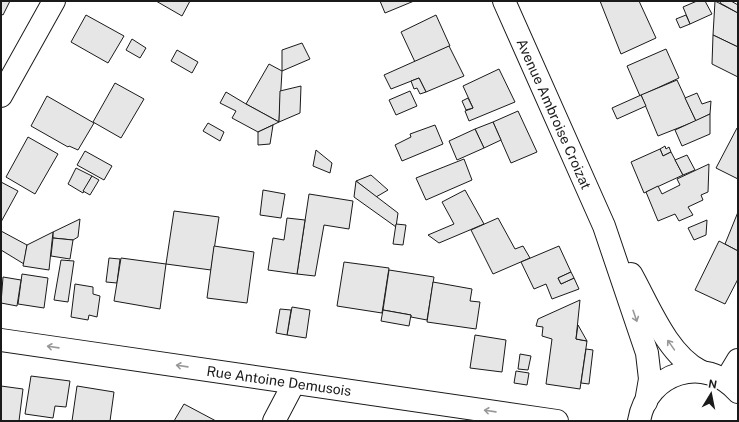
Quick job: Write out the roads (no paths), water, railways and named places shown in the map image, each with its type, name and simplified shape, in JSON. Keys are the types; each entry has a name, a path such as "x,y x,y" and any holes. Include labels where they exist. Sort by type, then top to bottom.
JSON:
{"street":[{"path":"1,96 54,1"},
{"name":"Avenue Ambroise Croizat","path":"504,1 604,226 670,344 681,358 700,371"},
{"name":"Avenue Ambroise Croizat","path":"604,226 647,353 650,379 643,411"},
{"name":"Rue Antoine Demusois","path":"1,340 557,421"},
{"path":"643,411 658,385 666,379 682,372 700,371 732,386 738,360"},
{"path":"274,421 294,383"}]}
